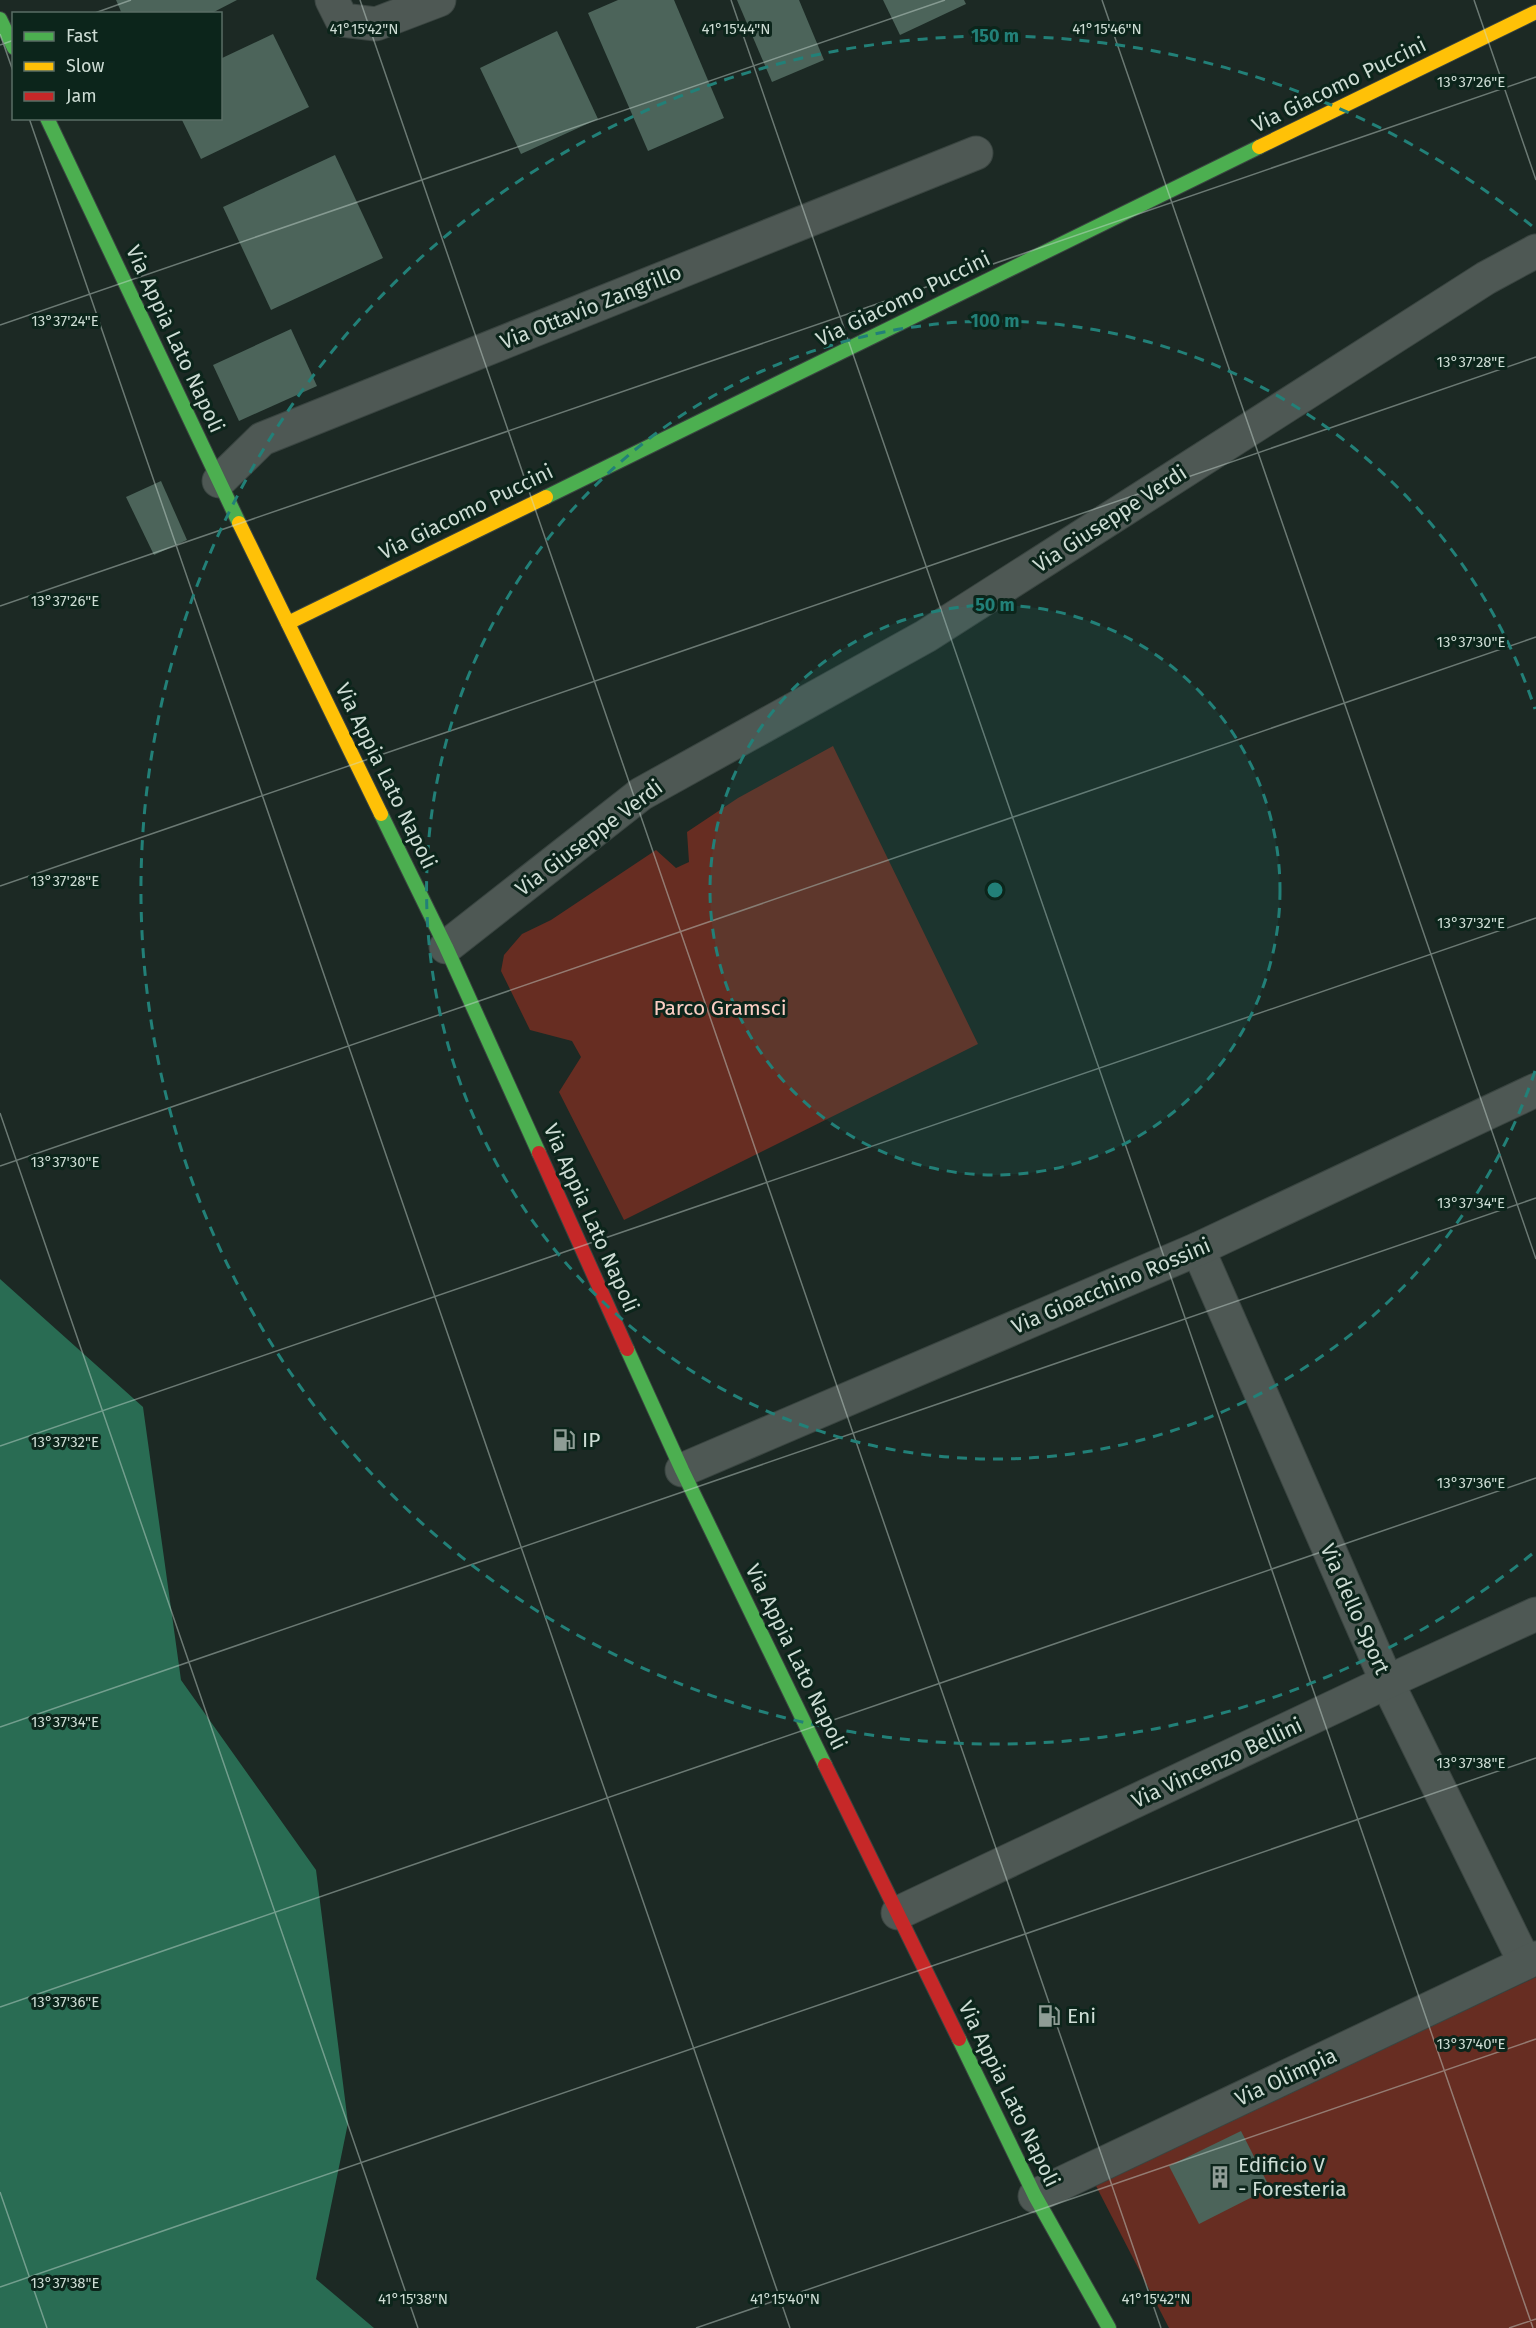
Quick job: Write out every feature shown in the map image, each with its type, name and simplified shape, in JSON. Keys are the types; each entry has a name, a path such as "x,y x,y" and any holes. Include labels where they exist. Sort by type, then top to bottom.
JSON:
{"street":[{"path":"332,0 342,20 376,24 439,0"},
{"name":"Via Giacomo Puccini","path":"288,623 1536,12"},
{"path":"0,19 12,44"},
{"name":"Via Appia Lato Napoli","path":"48,120 219,481 446,947 682,1470 1035,2196 1109,2328"},
{"name":"Via Ottavio Zangrillo","path":"219,481 262,439 975,153"},
{"name":"Via Giuseppe Verdi","path":"446,947 641,794 926,636 1476,285 1536,251"},
{"name":"Via Gioacchino Rossini","path":"682,1470 1198,1249 1536,1090"},
{"name":"Via dello Sport","path":"1198,1249 1387,1682 1530,1961"},
{"name":"Via Vincenzo Bellini","path":"898,1913 1536,1614"},
{"name":"Via Olimpia","path":"1035,2196 1530,1961"}],"green space":[{"name":"Parco Gramsci","path":"833,746 978,1044 624,1220 559,1092 581,1057 572,1041 530,1030 501,971 504,955 522,934 551,920 656,850 676,868 689,862 687,832 738,798"},
{"path":"1536,1977 1536,2328 1169,2328 1095,2184"}],"shaded area":[{"path":"0,1279 143,1407 181,1680 316,1870 348,2123 316,2279 374,2328 0,2328"}],"building":[{"path":"116,0 237,0 214,12 121,12"},
{"path":"618,0 674,0 724,118 648,151 588,13"},
{"path":"737,0 799,0 824,60 772,82"},
{"path":"883,0 964,0 966,4 900,35"},
{"path":"557,31 598,119 521,154 480,68"},
{"path":"273,34 309,107 201,159 182,120 222,120 222,58"},
{"path":"335,155 383,258 271,310 223,207"},
{"path":"291,329 317,386 239,421 213,365"},
{"path":"161,481 187,540 154,555 126,497"},
{"name":"Edificio V - Foresteria","path":"1241,2131 1270,2188 1199,2224 1169,2166"}],"traffic: fast":[{"path":"0,19 12,44"},
{"path":"48,120 239,523"},
{"path":"546,497 1259,147"},
{"path":"381,814 446,947 539,1153"},
{"path":"627,1349 682,1470 825,1765"},
{"path":"959,2039 1035,2196 1109,2328"}],"traffic: slow":[{"path":"1259,147 1536,12"},
{"path":"288,623 546,497"},
{"path":"239,523 381,814"}],"traffic: jam":[{"path":"539,1153 627,1349"},
{"path":"825,1765 959,2039"}],"place":[{"name":"IP","path":"564,1440"},
{"name":"Eni","path":"1049,2016"},
{"name":"Edificio V - Foresteria","path":"1220,2177"}]}
